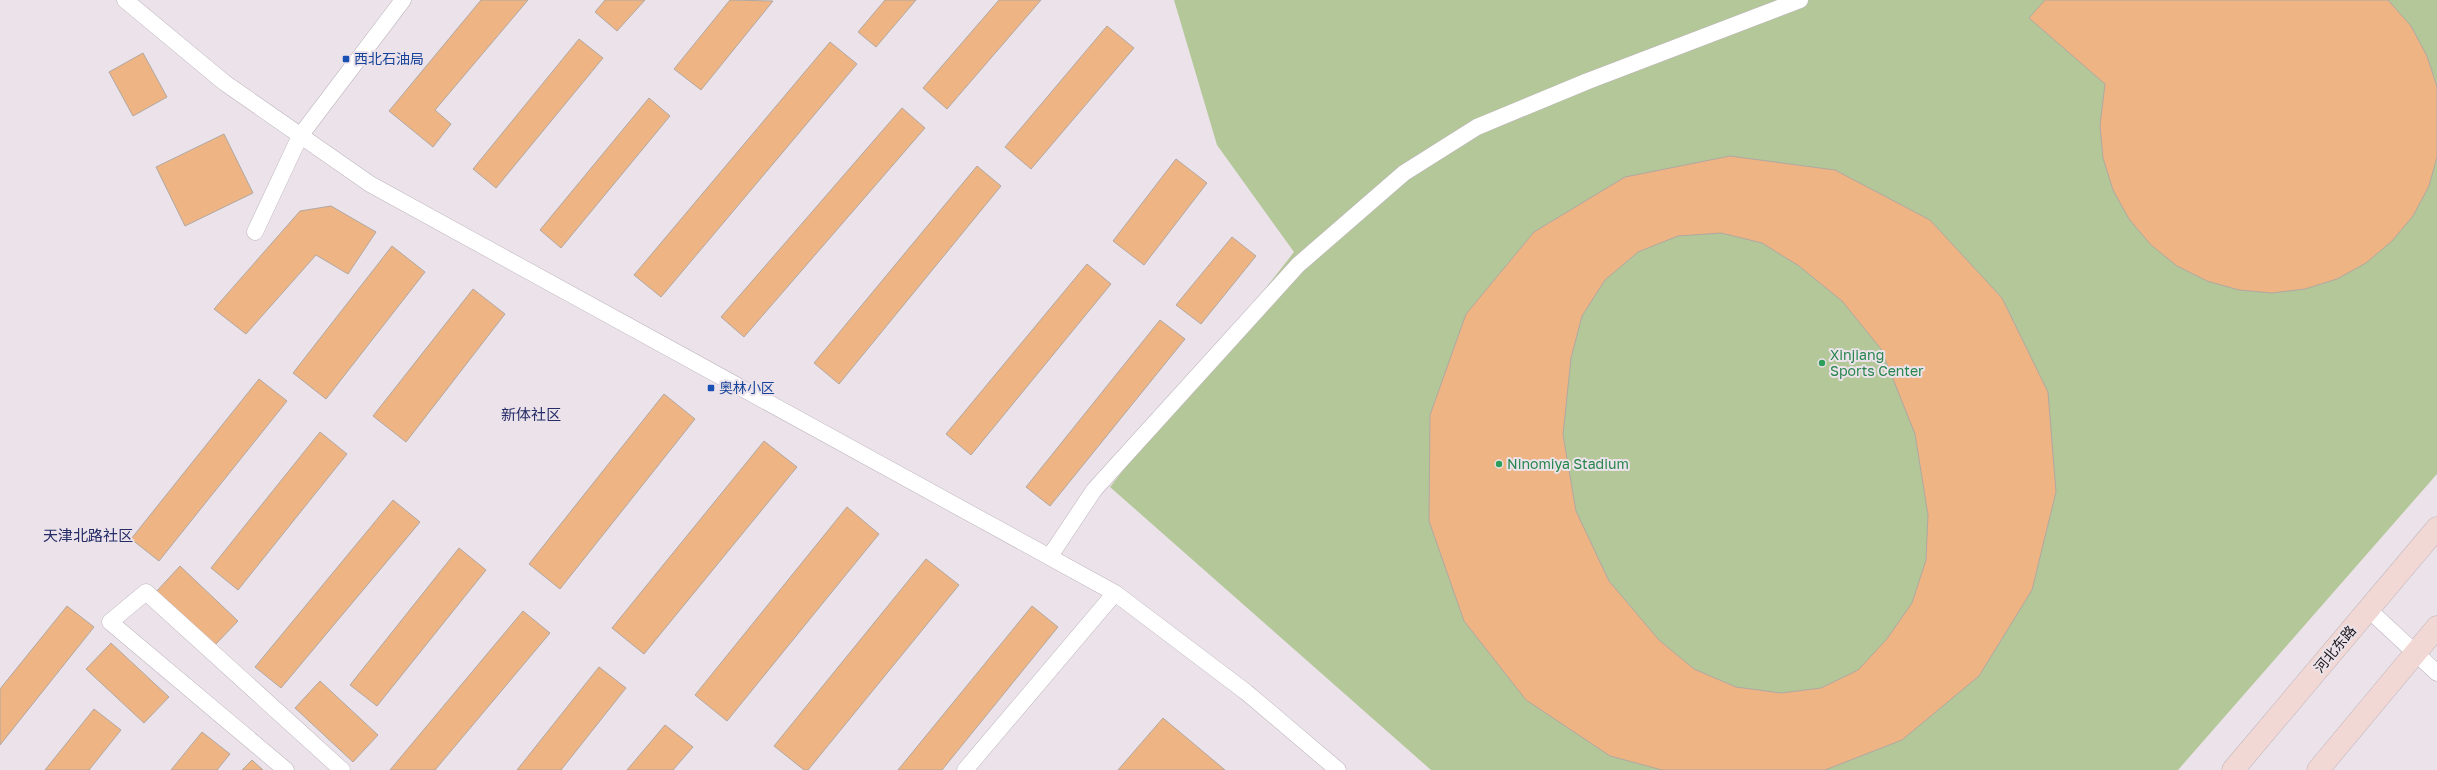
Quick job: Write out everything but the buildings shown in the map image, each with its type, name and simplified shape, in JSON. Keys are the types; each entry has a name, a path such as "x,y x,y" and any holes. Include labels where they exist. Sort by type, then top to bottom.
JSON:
{"main road":[{"name":"河北东路","path":"2233,770 2437,528"},
{"path":"2318,770 2437,628"}],"street":[{"path":"125,0 224,83 370,184 1116,592 1246,692 1338,770"},
{"path":"256,232 300,136 402,0"},
{"path":"1050,556 1094,490 1298,265 1404,173 1477,127 1588,81 1800,0"},
{"path":"286,770 110,622 146,592 342,770"},
{"path":"965,770 1116,592"},
{"path":"2368,609 2437,673"}],"green space":[{"name":"Xinjiang Sports Center","path":"1174,0 2437,0 2437,474 2178,770 1431,770 1110,487 1294,252 1217,145"}],"place":[{"name":"西北石油局","path":"346,59"},
{"name":"Xinjiang Sports Center","path":"1822,363"},
{"name":"奥林小区","path":"711,388"},
{"name":"Ninomiya Stadium","path":"1499,464"}],"district":[{"name":"新体社区","path":"531,415"},
{"name":"天津北路社区","path":"88,536"}]}
